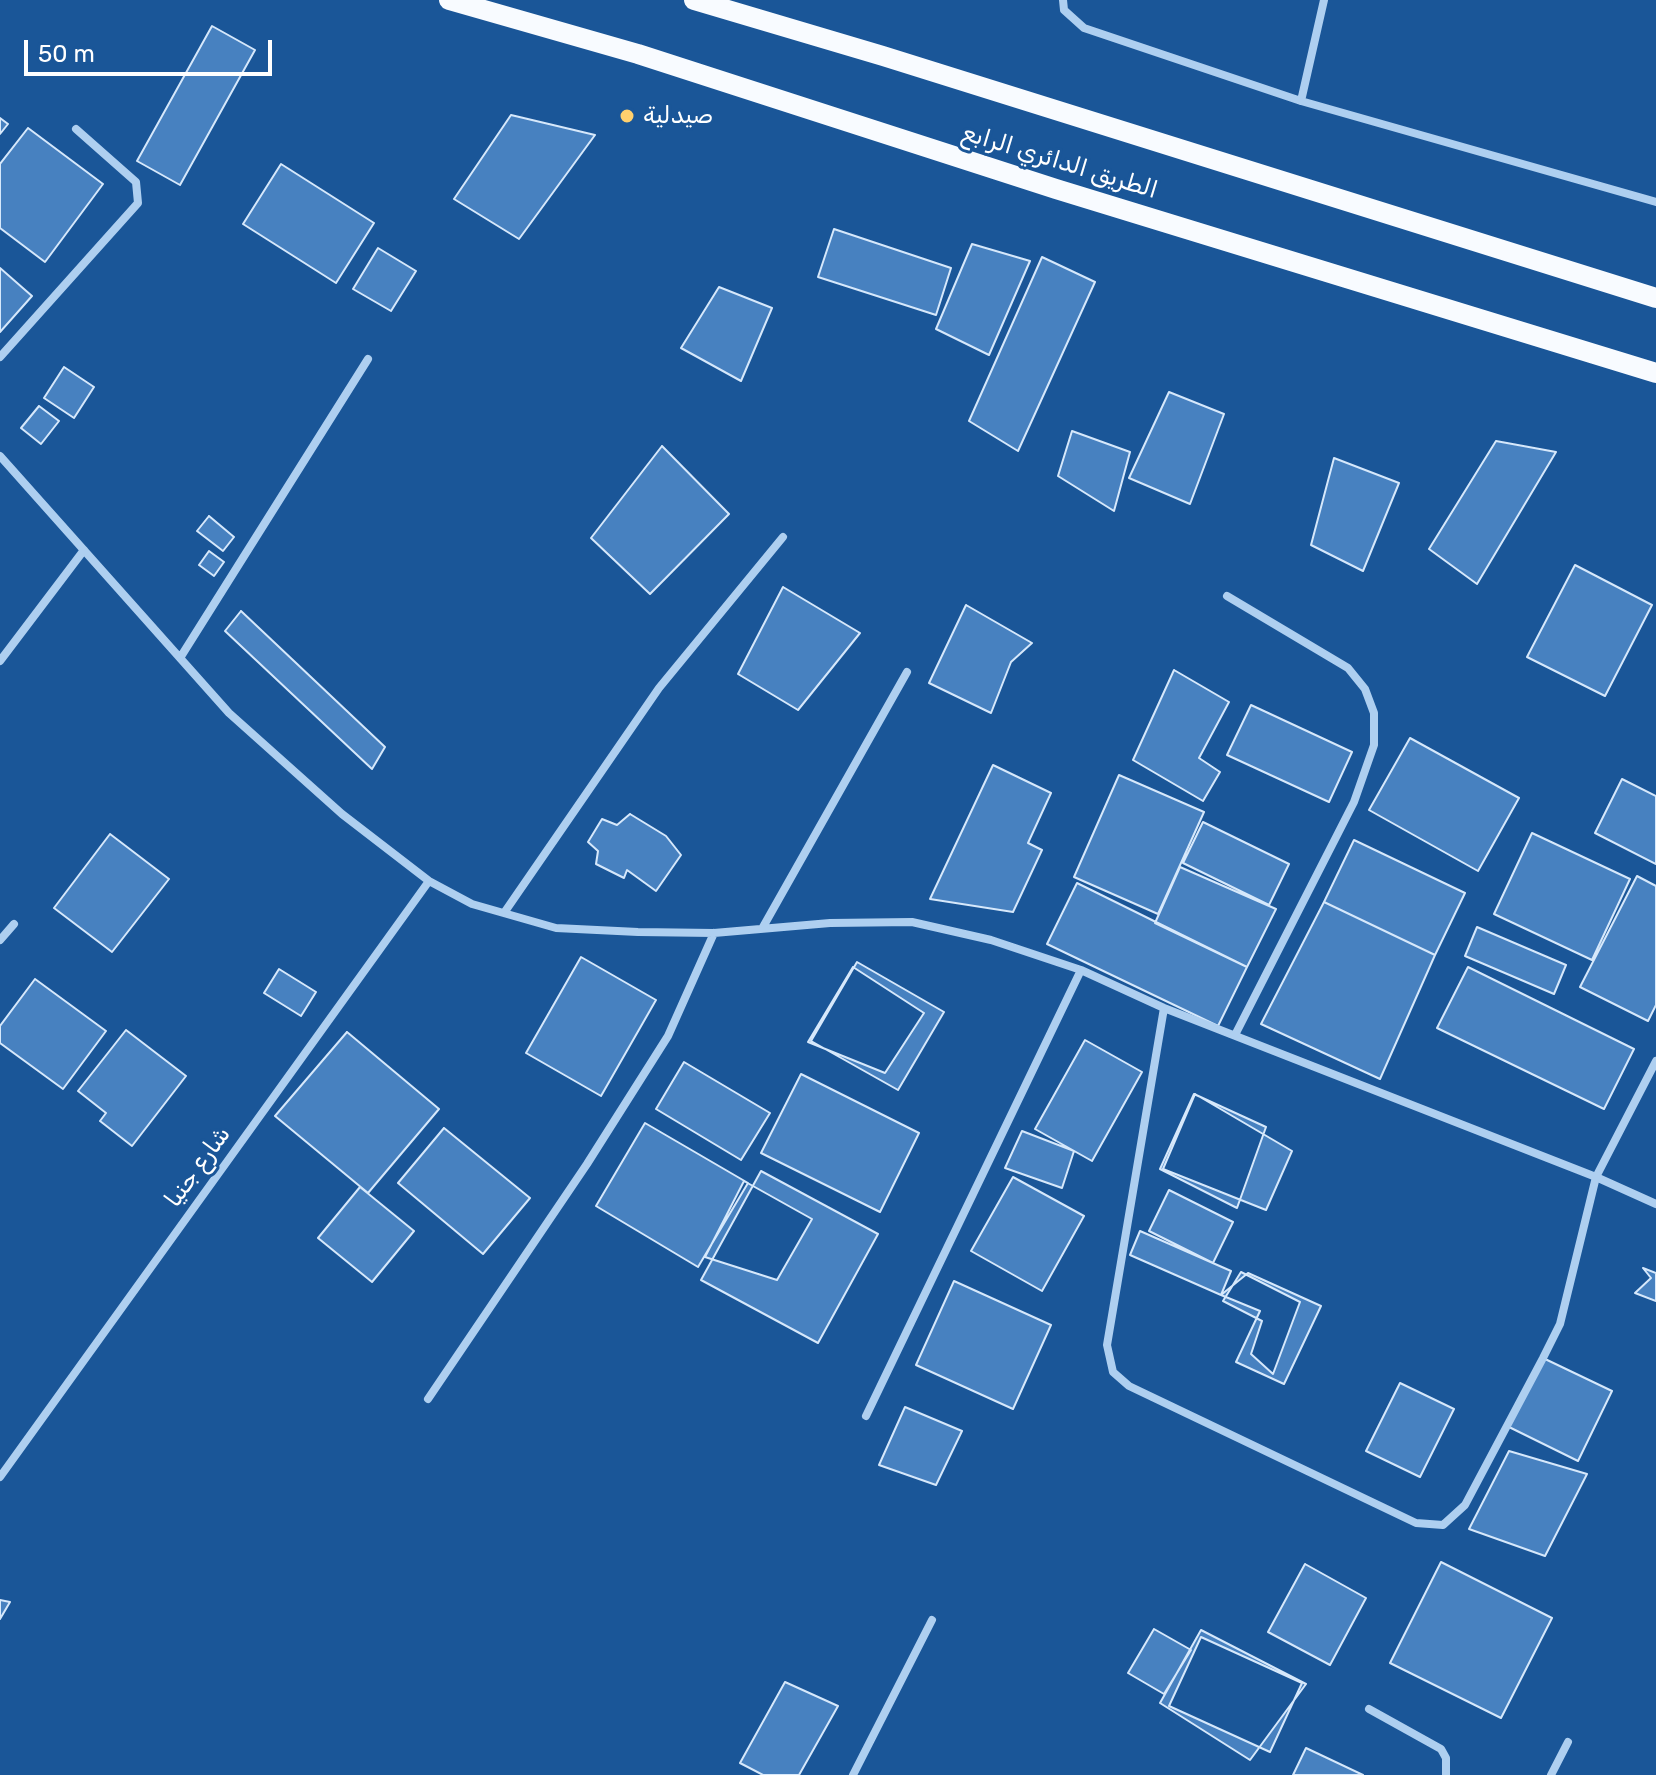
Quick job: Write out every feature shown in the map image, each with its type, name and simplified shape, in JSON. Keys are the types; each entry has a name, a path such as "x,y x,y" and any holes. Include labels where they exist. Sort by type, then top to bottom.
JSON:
{"main road":[{"name":"الطريق الدائري الرابع","path":"449,0 638,54 1056,189 1656,373"},
{"name":"الطريق الدائري الرابع","path":"694,0 1656,298"}],"street":[{"path":"1063,0 1064,10 1084,28 1301,101 1656,202"},
{"path":"1301,101 1324,0"},
{"path":"0,357 138,203 136,182 76,129"},
{"path":"180,658 368,359"},
{"path":"0,456 229,713 342,814 429,881 472,904 556,928 714,933 830,923 912,922 991,940 1081,970 1164,1008 1596,1177 1656,1204"},
{"path":"504,913 659,688 783,537"},
{"path":"0,661 84,550"},
{"path":"1227,596 1348,668 1365,689 1374,713 1374,745 1354,802 1235,1035"},
{"path":"763,927 907,672"},
{"name":"شارع جنيا","path":"0,1477 429,881"},
{"path":"0,940 14,924"},
{"path":"428,1399 587,1164 668,1036 714,933"},
{"path":"866,1416 1081,970"},
{"path":"1164,1008 1107,1345 1113,1372 1129,1386 1416,1523 1443,1525 1465,1505 1543,1358 1560,1324 1596,1177 1656,1061"},
{"path":"853,1775 932,1620"},
{"path":"1369,1709 1441,1749 1446,1758 1446,1775"},
{"path":"1551,1775 1568,1742"}],"building":[{"path":"212,26 255,50 180,185 137,161"},
{"path":"511,115 595,135 519,239 454,199"},
{"path":"0,118 8,124 0,134"},
{"path":"28,128 103,184 45,262 0,228 0,164"},
{"path":"281,164 374,223 336,283 243,224"},
{"path":"834,229 951,268 936,315 818,277"},
{"path":"972,244 1030,261 989,355 936,329"},
{"path":"378,248 416,271 391,311 353,289"},
{"path":"1042,257 1095,282 1018,451 969,421"},
{"path":"0,268 32,296 0,332"},
{"path":"719,287 772,308 741,381 681,348"},
{"path":"64,367 94,387 74,418 44,398"},
{"path":"1169,392 1224,414 1190,504 1129,478"},
{"path":"39,406 59,421 41,444 21,428"},
{"path":"1072,431 1130,452 1114,511 1058,476"},
{"path":"1496,441 1556,452 1477,584 1429,549"},
{"path":"662,446 729,514 650,594 591,538"},
{"path":"1334,458 1399,483 1363,571 1311,545"},
{"path":"209,516 234,537 223,551 197,531"},
{"path":"209,551 224,562 214,576 199,565"},
{"path":"1575,565 1652,605 1605,696 1527,657"},
{"path":"783,587 860,633 798,710 738,674"},
{"path":"966,605 1032,643 1011,662 991,713 929,683"},
{"path":"241,611 385,747 372,769 225,631"},
{"path":"1174,670 1229,702 1199,758 1220,772 1203,801 1133,760"},
{"path":"1251,705 1352,752 1329,802 1227,755"},
{"path":"1410,738 1519,798 1478,871 1369,810"},
{"path":"993,765 1051,793 1028,843 1042,850 1013,912 930,899"},
{"path":"1119,775 1204,812 1158,914 1074,877"},
{"path":"1622,779 1656,796 1656,864 1595,833"},
{"path":"630,814 666,836 681,855 656,891 627,870 624,878 596,864 598,851 588,842 602,819 617,825"},
{"path":"1203,822 1289,864 1269,905 1183,863"},
{"path":"1532,833 1630,879 1592,960 1494,914"},
{"path":"110,834 169,879 112,952 54,908"},
{"path":"1354,840 1465,893 1435,955 1324,902"},
{"path":"1180,867 1276,909 1247,967 1155,923"},
{"path":"1637,876 1656,886 1656,1005 1648,1021 1580,987"},
{"path":"1077,883 1247,967 1218,1026 1047,944"},
{"path":"1324,902 1435,955 1380,1079 1261,1024"},
{"path":"1477,927 1566,965 1554,994 1465,956"},
{"path":"581,957 656,1000 601,1096 526,1053"},
{"path":"857,962 944,1012 898,1090 811,1041"},
{"path":"853,967 924,1013 885,1073 808,1042"},
{"path":"1468,967 1634,1049 1604,1109 1437,1028"},
{"path":"279,969 316,992 301,1016 264,993"},
{"path":"35,979 106,1031 63,1089 0,1043 0,1026"},
{"path":"126,1030 186,1076 132,1146 100,1121 106,1113 78,1091"},
{"path":"347,1032 439,1109 368,1193 275,1116"},
{"path":"1085,1040 1142,1072 1092,1161 1035,1129"},
{"path":"684,1062 770,1113 741,1160 656,1109"},
{"path":"801,1074 919,1133 880,1212 761,1153"},
{"path":"1194,1094 1266,1127 1237,1208 1160,1169"},
{"path":"1195,1094 1292,1151 1266,1210 1163,1169"},
{"path":"645,1123 748,1183 698,1267 596,1206"},
{"path":"444,1128 530,1198 483,1254 398,1183"},
{"path":"1022,1131 1074,1151 1062,1188 1005,1168"},
{"path":"761,1171 878,1234 818,1343 701,1280"},
{"path":"1013,1177 1084,1216 1042,1291 971,1251"},
{"path":"744,1181 812,1219 777,1280 705,1257"},
{"path":"360,1187 414,1231 372,1282 318,1238"},
{"path":"1169,1190 1233,1222 1213,1263 1149,1231"},
{"path":"1140,1231 1231,1271 1221,1295 1130,1255"},
{"path":"1643,1268 1656,1273 1656,1301 1635,1293 1651,1278"},
{"path":"1241,1272 1300,1302 1273,1374 1251,1354 1262,1321 1223,1301"},
{"path":"1248,1273 1321,1306 1284,1384 1236,1362 1260,1311 1221,1295"},
{"path":"954,1281 1051,1325 1013,1409 916,1365"},
{"path":"1543,1358 1612,1391 1578,1461 1509,1427"},
{"path":"1400,1383 1454,1409 1420,1477 1366,1451"},
{"path":"905,1407 962,1431 936,1485 879,1465"},
{"path":"1509,1451 1587,1474 1545,1556 1469,1529"},
{"path":"1441,1562 1552,1618 1501,1718 1390,1663"},
{"path":"1305,1564 1366,1598 1330,1665 1268,1632"},
{"path":"0,1600 10,1602 0,1619"},
{"path":"1154,1629 1191,1650 1164,1694 1128,1673"},
{"path":"1201,1630 1306,1684 1250,1760 1160,1703"},
{"path":"1201,1637 1302,1683 1270,1752 1169,1706"},
{"path":"785,1682 838,1706 799,1775 763,1775 740,1763"},
{"path":"1306,1748 1363,1775 1293,1775"}],"place":[{"name":"صيدلية","path":"627,116"}]}
